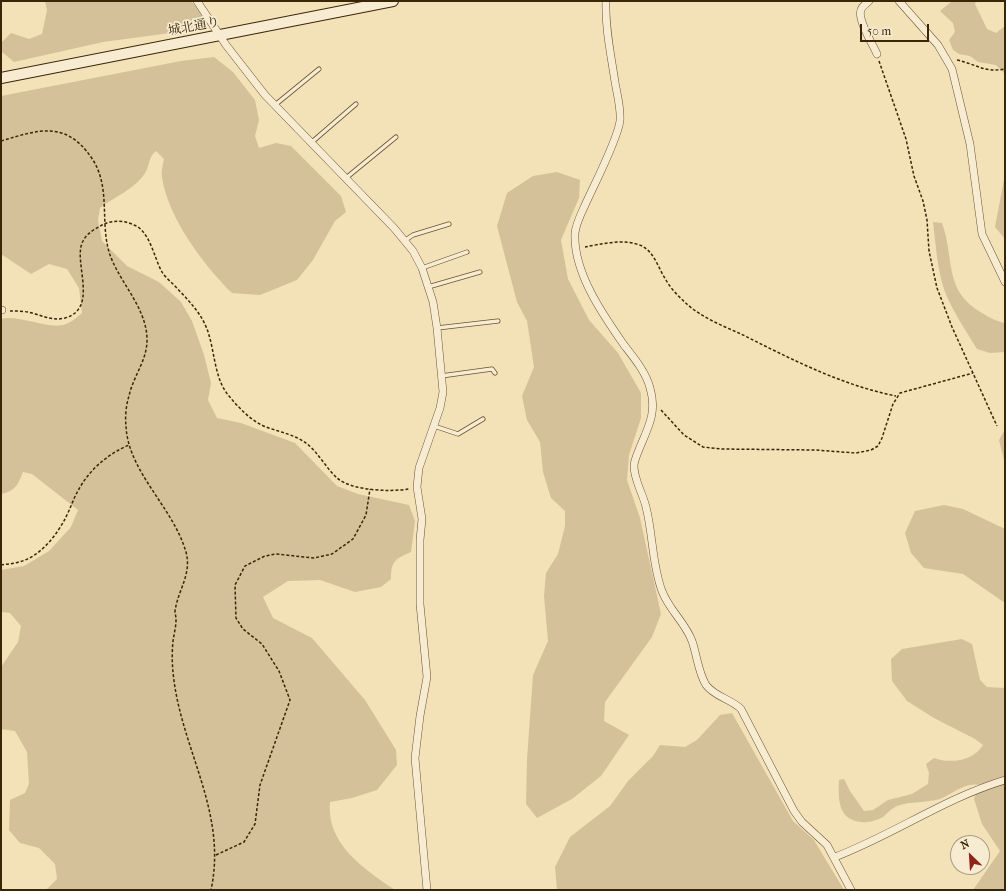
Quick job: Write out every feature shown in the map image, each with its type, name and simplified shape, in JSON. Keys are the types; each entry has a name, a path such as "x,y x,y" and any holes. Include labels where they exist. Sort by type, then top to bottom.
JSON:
{"street":[{"path":"197,1 219,36 265,95 312,142 413,251 422,268 428,287 437,328 443,392 440,408 419,468 417,487 422,519 420,604 427,678 420,716 415,758 427,890"},
{"name":"城北通り","path":"1,78 393,1"},
{"path":"606,1 606,21 619,105 620,121 615,136 580,216 576,232 577,249 580,265 592,296 604,316 642,369 650,387 654,407 649,426 634,465 636,478 646,506 662,591 669,605 686,626 692,641 700,672 706,685 714,693 735,704 741,709 794,811 802,822 828,845 851,890"},
{"path":"869,1 863,6 860,12 860,18 877,54"},
{"path":"899,1 938,45 947,58 952,69 970,144 982,234 1005,282"},
{"path":"835,857 881,837 972,791 1005,780"}],"lane":[{"path":"275,105 319,69"},
{"path":"312,142 356,104"},
{"path":"346,179 396,136"},
{"path":"404,241 413,235 449,224"},
{"path":"422,268 467,252"},
{"path":"428,287 480,272"},
{"path":"437,328 498,321"},
{"path":"441,376 492,369 495,373"},
{"path":"434,426 458,434 483,418"}],"path":[{"path":"877,54 903,132 914,176 923,201 927,220 929,251 937,288 952,327 997,426"},
{"path":"947,58 967,62 986,70 995,71 1005,69"},
{"path":"1,141 50,130 59,132 75,140 90,155 102,180 106,204 104,224 110,254 122,282 145,319 147,340 146,354 129,395 126,426 129,445 137,464 179,532 187,554 188,568 175,612 176,619 173,644 173,673 187,737 210,809 215,836 215,872 211,890"},
{"path":"2,310 32,313 52,319 64,318 72,315 77,311 84,295 83,278 79,258 83,241 92,231 104,224 120,220 135,225 143,231 162,273 199,311 208,330 222,383 227,395 245,414 265,426 292,436 307,444 338,479 356,488 407,490 417,487"},
{"path":"577,249 607,243 641,245 652,254 665,279 677,294 699,314 780,355 819,372 882,394 897,396"},
{"path":"654,407 659,408 684,435 703,447 722,449 810,450 856,453 871,450 878,446 897,396 900,393 974,373"},
{"path":"1,564 20,562 42,550 55,535 66,518 79,488 101,461 115,451 129,445"},
{"path":"216,855 244,842 255,824 260,785 290,700 279,671 262,644 244,629 236,618 235,585 245,566 265,556 276,554 314,558 332,554 354,539 366,515 370,489"}],"shaded area":[{"path":"45,1 191,1 205,18 200,29 103,42 14,62 1,51 2,42 11,33 29,39 42,34 47,10"},
{"path":"952,1 976,1 975,4 987,29 996,33 1005,26 1005,74 996,65 978,62 970,56 959,54 953,50 949,40 955,32 953,23 940,11"},
{"path":"214,57 233,72 255,100 259,120 255,136 259,148 276,143 291,146 341,196 346,212 335,221 313,260 297,280 260,295 232,293 199,255 179,224 165,192 162,175 164,159 156,151 153,153 147,170 141,179 100,208 98,220 102,241 127,266 159,282 181,302 192,321 204,355 211,383 208,400 217,418 241,423 295,443 337,486 358,494 409,505 415,521 411,552 395,561 392,568 391,579 381,587 355,592 320,580 288,581 263,597 273,618 312,638 365,700 396,750 397,765 377,790 352,798 330,802 330,817 334,831 349,854 371,873 395,890 46,890 57,879 55,864 39,848 20,843 9,830 10,800 25,793 29,784 27,752 15,731 1,729 1,667 18,642 21,626 10,613 1,612 1,570 24,566 49,551 71,527 78,510 32,474 23,472 13,489 1,494 1,319 17,319 60,326 70,322 82,313 79,288 67,269 49,264 31,274 1,254 1,96 181,61"},
{"path":"557,172 580,180 579,198 561,240 568,279 589,320 618,353 641,393 641,418 629,455 627,480 640,518 661,614 652,637 605,702 604,721 629,735 601,776 572,799 537,818 526,804 527,759 533,675 548,641 544,596 546,573 558,554 565,526 565,511 551,498 543,472 540,442 527,420 522,396 534,367 527,321 517,302 497,226 507,193 533,176"},
{"path":"1005,174 1005,239 995,227"},
{"path":"933,222 942,223 946,236 952,273 961,295 982,313 1005,323 1005,352 990,353 977,349 956,314 945,292 940,275"},
{"path":"1005,429 1005,464 999,440"},
{"path":"944,505 963,509 1005,529 1005,603 963,574 924,568 911,553 905,533 915,511"},
{"path":"962,639 972,644 980,680 987,687 1005,688 1005,890 973,890 983,875 990,875 990,865 1000,851 982,824 974,799 979,785 968,785 940,799 907,803 897,806 883,817 867,822 854,820 848,817 841,808 839,780 844,779 850,791 864,811 873,810 888,800 912,794 928,784 929,773 926,764 934,758 947,761 961,760 974,755 983,745 907,701 892,681 891,659 902,649"},
{"path":"732,713 793,821 814,840 844,890 557,890 555,867 570,837 610,806 628,781 653,756 660,745 685,747 697,740 720,715"}]}
